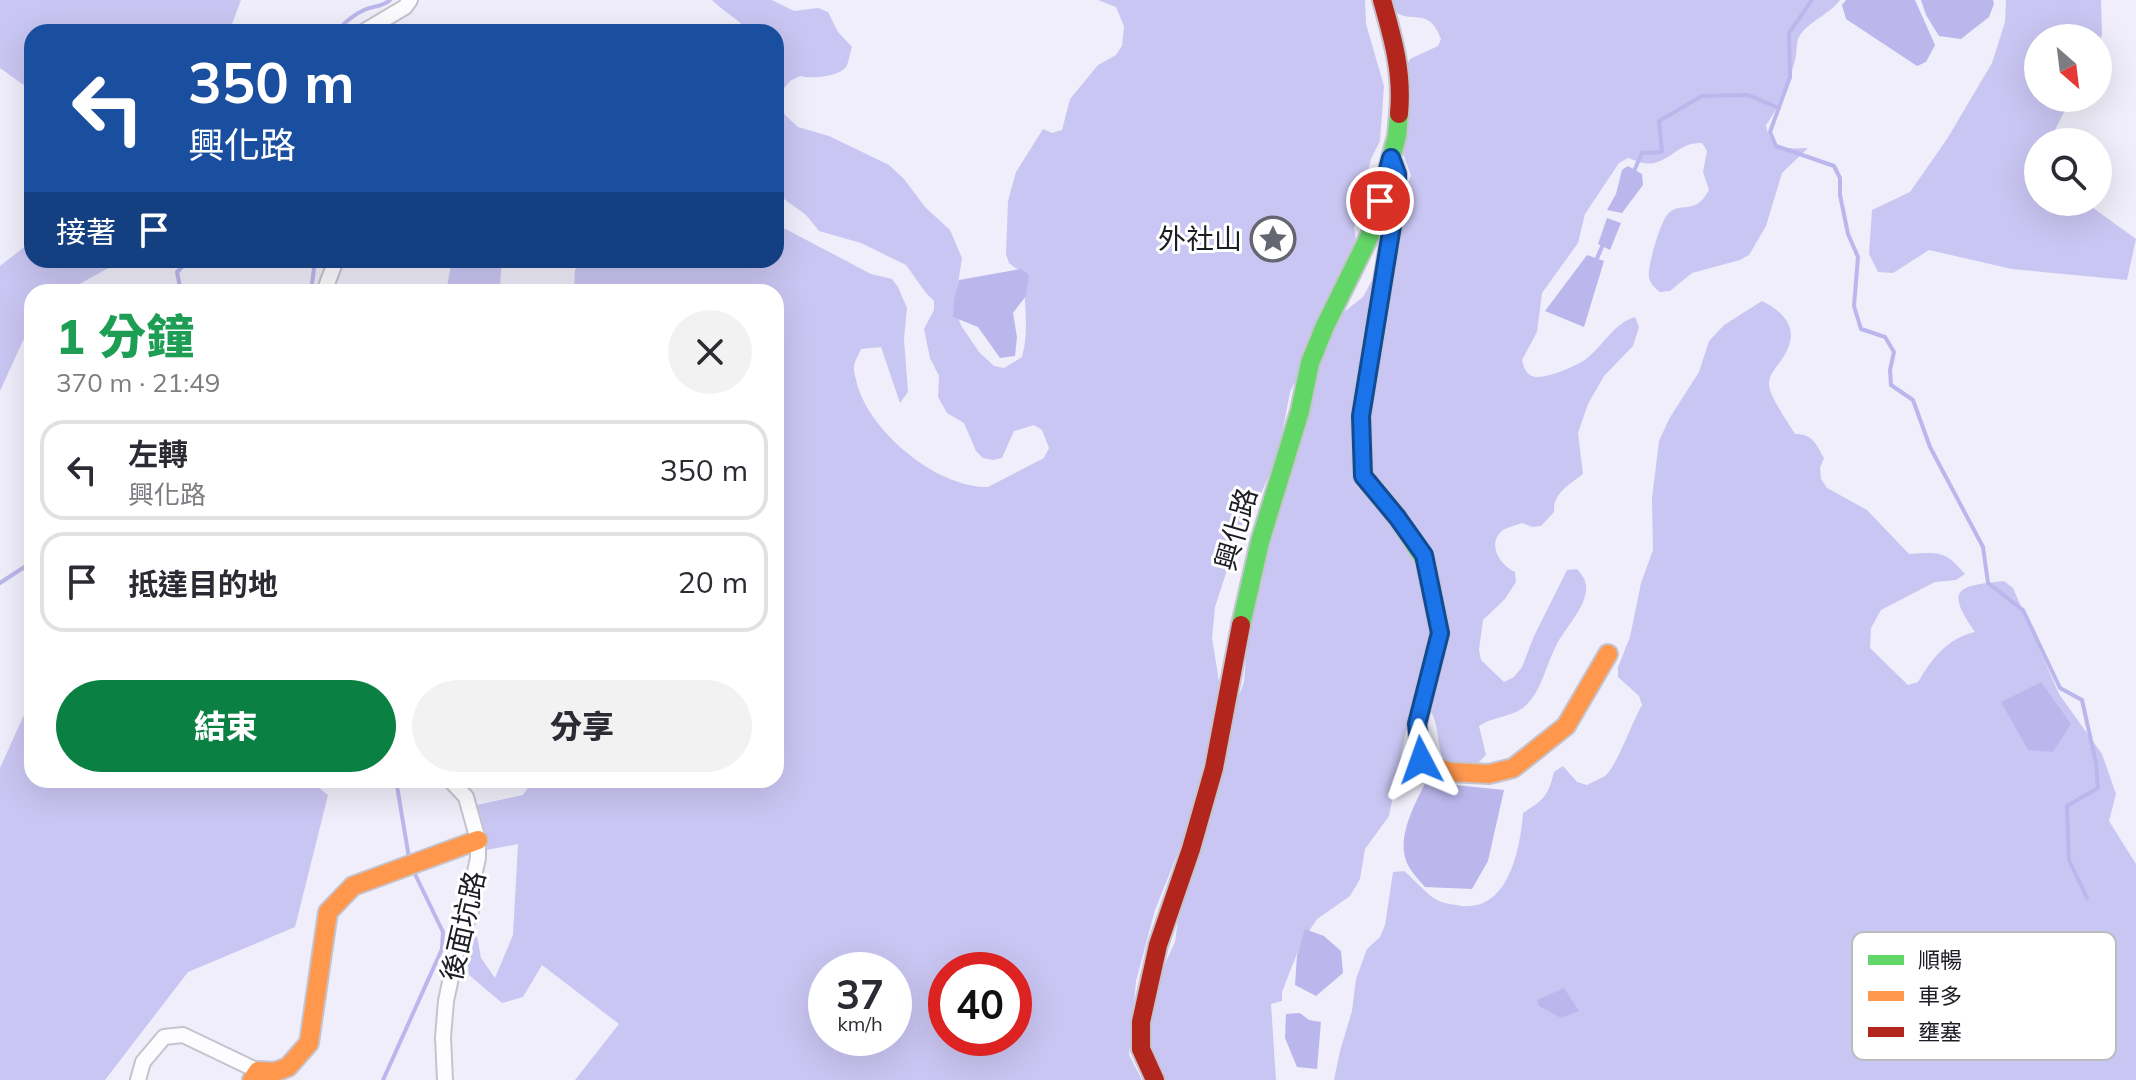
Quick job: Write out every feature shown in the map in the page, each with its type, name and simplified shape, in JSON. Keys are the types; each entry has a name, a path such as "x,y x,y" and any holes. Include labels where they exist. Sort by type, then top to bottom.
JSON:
{"street":[{"path":"376,24 405,7 410,0"},
{"name":"興化路","path":"1155,1080 1141,1049 1141,1022 1158,945 1191,849 1214,768 1247,593 1260,542 1300,411 1310,363 1370,235 1397,136 1402,86 1382,0"},
{"path":"1391,158 1397,174 1397,195 1361,416 1363,476 1424,555 1440,633 1417,724 1421,760 1429,766 1451,772 1489,774 1513,768 1566,726 1608,654"},
{"name":"後面坑路","path":"445,1080 443,1037 446,1001 459,940 471,911 470,894 478,858 478,840 466,797 458,788"},
{"path":"138,1080 143,1062 164,1037 183,1035 255,1076 273,1074 298,1062 309,1043 328,912 353,886 478,840"}],"shaded area":[{"path":"0,0 241,0 232,24 24,24 24,85 0,68"},
{"path":"712,0 772,0 794,11 818,8 828,12 838,32 852,47 847,65 831,75 800,76 784,88 784,24 741,24"},
{"path":"1098,0 1365,0 1366,24 1384,86 1380,141 1371,159 1354,227 1356,241 1317,339 1290,392 1278,455 1259,498 1243,521 1215,607 1212,638 1219,681 1217,723 1194,813 1155,910 1136,981 1129,1055 1142,1080 575,1080 619,1024 542,965 523,997 502,1003 469,975 466,948 477,936 481,958 495,978 513,935 518,844 486,850 477,805 523,795 528,788 784,788 784,284 574,284 576,268 784,268 784,228 871,274 892,279 898,287 907,308 904,339 908,392 900,403 881,347 861,349 854,370 864,402 891,438 908,454 948,478 968,485 988,487 1044,458 1049,448 1042,430 1034,425 1014,431 1002,458 983,458 976,451 964,423 947,413 938,397 939,376 930,358 924,329 934,310 934,301 906,265 861,243 819,231 806,215 784,199 784,113 798,127 829,136 889,165 925,207 950,230 962,258 954,309 979,352 994,366 1004,368 1022,357 1026,326 1025,275 1009,263 1006,254 1008,201 1016,172 1043,129 1052,133 1062,130 1070,99 1098,65 1116,55 1122,46 1124,26 1116,7"},
{"path":"1390,0 1840,0 1799,37 1788,83 1766,125 1776,144 1787,148 1808,148 1782,173 1766,226 1749,255 1692,273 1670,291 1660,292 1650,282 1652,255 1667,215 1693,206 1709,190 1703,172 1707,151 1702,143 1694,143 1654,163 1628,158 1619,163 1585,214 1578,243 1542,293 1537,332 1522,360 1526,371 1532,376 1551,375 1582,362 1628,320 1635,317 1639,327 1633,346 1604,376 1588,404 1578,433 1583,474 1559,495 1554,512 1541,526 1522,523 1510,527 1503,530 1496,541 1497,554 1515,572 1516,582 1505,599 1483,620 1479,650 1481,660 1504,682 1514,677 1522,667 1567,570 1577,569 1585,581 1582,605 1556,646 1534,696 1518,711 1479,726 1486,755 1472,769 1444,760 1431,712 1413,717 1407,726 1389,816 1365,849 1360,879 1350,896 1317,919 1301,943 1282,992 1282,1001 1271,1004 1276,1080 1164,1080 1146,1038 1153,990 1175,942 1179,913 1231,736 1233,711 1244,682 1248,630 1262,583 1271,522 1331,322 1363,297 1381,263 1398,205 1411,176 1401,148 1406,66 1410,59 1438,46 1441,39 1431,22 1399,14 1391,9"},
{"path":"1846,0 1915,0 1935,45 1926,62 1917,66 1846,19 1842,5"},
{"path":"1921,0 1993,0 1994,4 1989,17 1961,39 1939,36"},
{"path":"2006,0 2101,0 2102,24 2024,24 2024,112 2064,112 2056,128 2024,128 2024,216 2104,216 2136,239 2127,280 2012,269 1929,250 1893,273 1878,272 1869,254 1872,210 1910,192 1947,139 1992,63 2005,22"},
{"path":"1628,166 1642,174 1643,185 1622,213 1607,210 1616,194 1622,170"},
{"path":"1607,218 1621,223 1610,250 1598,244"},
{"path":"24,247 24,268 108,268 80,284 24,284 24,338 0,391 0,266"},
{"path":"1587,255 1604,261 1584,327 1545,311"},
{"path":"450,268 501,268 500,284 448,284"},
{"path":"1021,269 1029,275 1026,296 1013,313 1017,337 1015,356 1000,358 978,327 953,317 954,300 959,280"},
{"path":"1762,301 1784,317 1791,338 1789,347 1771,376 1770,389 1795,434 1810,438 1819,448 1824,458 1820,468 1821,479 1827,488 1867,510 1909,554 1941,554 1952,560 1965,574 1956,580 1935,582 1881,610 1871,628 1870,648 1908,685 1918,682 1934,658 1948,645 1975,632 1960,606 1958,598 1961,592 1976,585 2004,581 2013,588 2059,694 2102,754 2116,794 2109,821 2136,864 2136,1080 1334,1080 1352,1011 1356,979 1367,949 1380,937 1385,925 1393,872 1404,871 1444,903 1473,906 1488,901 1508,878 1523,813 1544,797 1554,772 1563,766 1577,782 1587,785 1610,771 1642,705 1639,696 1618,677 1618,667 1630,637 1641,583 1653,550 1652,498 1659,441 1699,372 1709,341 1724,325"},
{"path":"2041,682 2071,724 2053,752 2028,750 2001,702"},
{"path":"24,715 24,788 319,788 328,795 295,927 188,972 105,1080 0,1080 0,768"},
{"path":"1426,782 1504,790 1488,861 1472,889 1425,887 1409,867 1404,846 1407,824"},
{"path":"1305,929 1324,936 1341,951 1343,973 1316,996 1295,985 1297,955"},
{"path":"1564,988 1579,1011 1561,1018 1539,1006 1537,1000"},
{"path":"1300,1013 1309,1020 1321,1022 1317,1069 1297,1067 1285,1038 1286,1014"}],"waterway":[{"path":"343,24 356,14 390,0"},
{"path":"1812,0 1789,33 1790,77 1770,132 1776,146 1834,166 1840,178 1840,195 1848,234 1858,257 1854,306 1861,329 1885,337 1894,352 1891,385 1913,400 1930,447 1983,547 1988,583 2023,610 2060,688 2082,700 2096,763 2098,788 2067,806 2069,860 2087,898"},
{"path":"1634,171 1642,153 1662,152 1659,121 1702,96 1748,95 1779,108"},
{"path":"1595,263 1604,242"},
{"path":"179,284 177,272 181,268"},
{"path":"312,284 314,268"},
{"path":"0,583 24,567"},
{"path":"397,788 409,858"},
{"path":"383,1080 442,949 443,932 413,870"}],"traffic: fast":[{"path":"1241,625 1260,542 1300,411 1310,363 1370,235 1397,136 1399,114"},
{"path":"1394,165 1397,195 1361,416 1363,476 1397,517 1425,560"}],"traffic: slow":[{"path":"1425,560 1440,633 1417,724 1421,760 1429,766 1451,772 1489,774 1513,768 1566,726 1608,654"},
{"path":"252,1080 258,1071 275,1072 288,1067 309,1043 328,912 353,886 478,840"}],"traffic: jam":[{"path":"1382,0 1398,70 1399,114"},
{"path":"1155,1080 1141,1049 1141,1022 1158,945 1191,849 1214,768 1241,625"}],"place":[{"name":"外社山","path":"1273,239"}],"route":[{"path":"1380,201 1391,158 1397,174 1397,195 1361,416 1363,476 1424,555 1440,633 1417,724 1421,760"}]}
